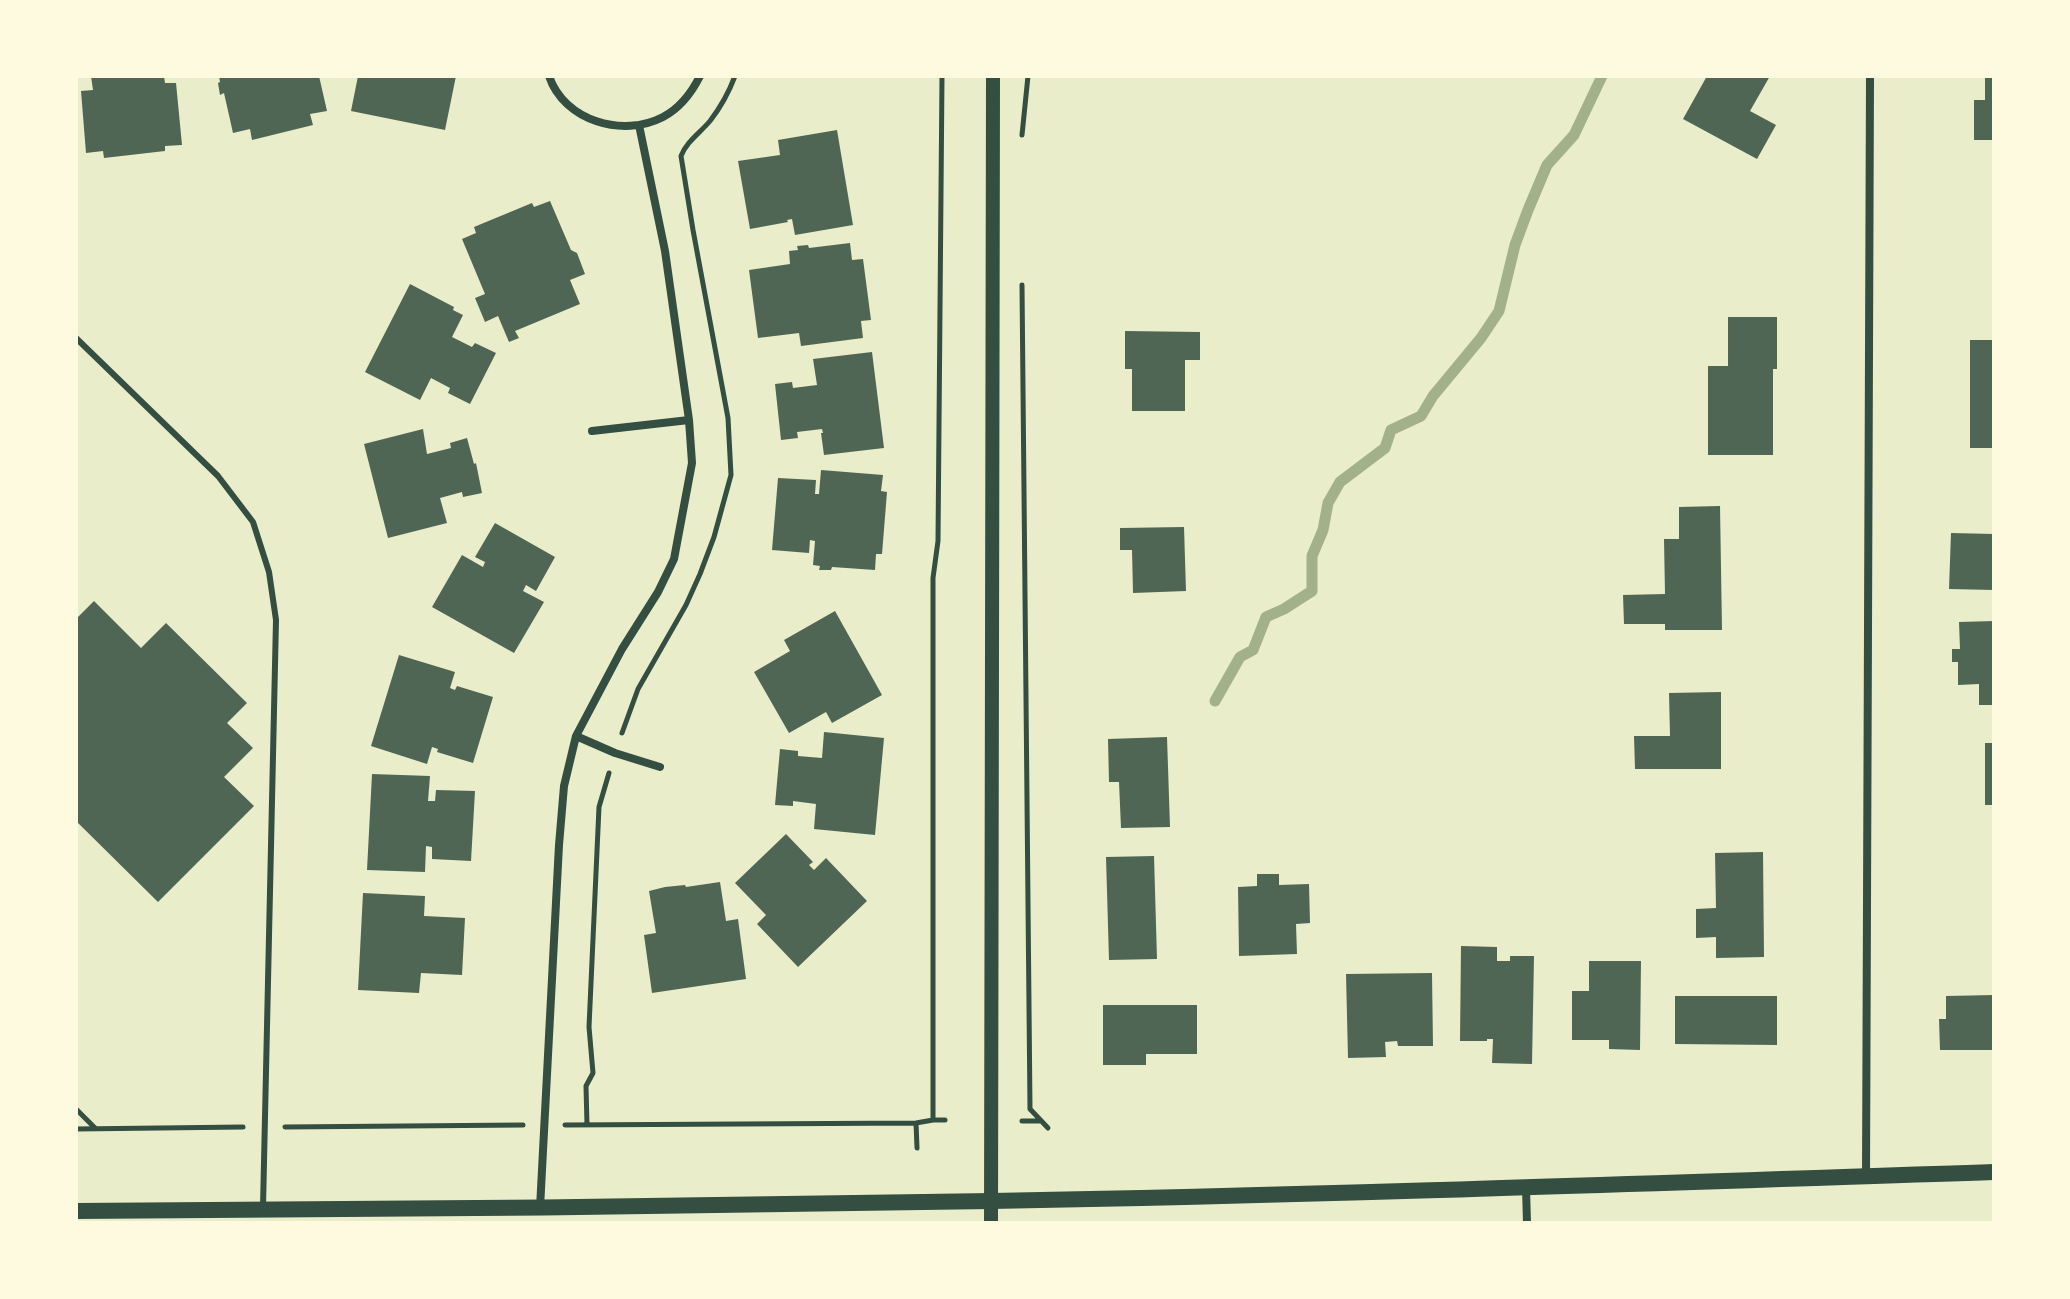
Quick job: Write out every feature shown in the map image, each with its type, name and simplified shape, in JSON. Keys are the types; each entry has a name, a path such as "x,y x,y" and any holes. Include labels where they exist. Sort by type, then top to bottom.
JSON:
{"main road":[{"path":"76,1211 540,1209 991,1201 1994,1172"}],"street":[{"path":"549,76 566,103 587,119 613,126 639,125 664,117 685,100 700,76"},
{"path":"991,1223 993,76"},
{"path":"1866,1175 1870,76"},
{"path":"540,1209 564,786 576,736 674,559 692,463 689,420 665,251 639,125"},
{"path":"592,431 689,420"},
{"path":"576,736 615,753 660,767"},
{"path":"1526,1186 1527,1223"}],"lane":[{"path":"76,338 218,476 253,522 269,572 276,620 263,1210"}],"path":[{"path":"933,1120 933,578 938,541 942,76"},
{"path":"1021,148 1028,76"},
{"path":"1022,274 1030,1109 1048,1128"},
{"path":"76,1109 96,1128"},
{"path":"76,1129 916,1123 945,1120"},
{"path":"1022,1121 1041,1121"},
{"path":"916,1123 917,1148"}],"building":[{"path":"91,76 164,76 165,83 176,83 182,145 165,146 165,151 104,158 103,151 86,153 81,91 93,90"},
{"path":"219,76 319,76 327,111 310,114 313,125 252,140 250,129 233,133 224,93 220,95"},
{"path":"358,76 456,76 445,130 351,111"},
{"path":"1707,76 1770,76 1750,111 1776,125 1757,159 1683,119"},
{"path":"1985,76 1994,76 1994,140 1974,140 1974,100 1985,100"},
{"path":"837,130 853,225 795,235 792,219 750,229 738,161 780,155 778,140"},
{"path":"550,201 585,274 570,280 580,304 515,331 519,338 509,342 498,316 485,322 475,298 485,294 462,239 476,233 474,227 532,203 534,207"},
{"path":"850,243 852,260 863,259 871,320 861,321 863,338 801,346 799,333 758,338 749,270 790,264 789,251 798,250 797,246 808,245 809,248"},
{"path":"410,284 463,315 452,337 472,347 475,343 496,353 470,404 448,393 450,388 431,378 420,400 365,372"},
{"path":"1728,317 1777,317 1777,369 1773,369 1773,455 1708,455 1708,366 1728,366"},
{"path":"1125,331 1200,332 1200,360 1185,360 1185,411 1132,411 1132,369 1125,369"},
{"path":"1970,340 1994,340 1994,448 1970,448"},
{"path":"872,352 884,448 824,455 822,429 797,432 798,438 781,440 775,384 792,382 793,388 817,385 813,359"},
{"path":"423,429 427,454 451,448 450,443 467,438 482,493 463,497 462,492 440,498 447,523 388,538 364,444"},
{"path":"821,470 883,475 881,491 887,492 882,554 876,554 875,570 832,567 831,570 819,570 820,566 813,565 815,541 810,540 809,553 772,550 778,478 816,480 815,494 819,494"},
{"path":"1720,506 1722,630 1665,630 1665,624 1624,624 1623,595 1665,594 1664,539 1679,539 1679,507"},
{"path":"495,523 555,557 536,591 526,585 523,591 544,602 514,653 432,607 462,555 483,567 485,562 475,557"},
{"path":"1184,527 1186,591 1133,593 1132,550 1120,550 1120,528"},
{"path":"1951,533 1994,534 1994,590 1949,589"},
{"path":"94,601 141,648 166,623 247,703 227,723 253,748 224,777 254,806 158,902 76,821 76,619"},
{"path":"835,611 882,695 832,723 826,712 789,733 754,672 790,651 784,640"},
{"path":"1994,621 1994,705 1979,705 1979,684 1958,685 1958,662 1952,662 1952,649 1960,649 1959,622"},
{"path":"399,655 455,672 450,688 455,690 457,686 493,697 473,763 437,752 438,749 432,747 427,764 371,746"},
{"path":"1721,692 1721,769 1635,769 1634,736 1670,736 1669,693"},
{"path":"824,732 884,738 875,835 814,829 816,804 793,801 793,806 775,805 780,749 798,751 798,756 822,758"},
{"path":"1167,737 1170,827 1121,828 1119,782 1109,782 1108,739"},
{"path":"1985,743 1994,743 1994,805 1985,805"},
{"path":"372,774 430,776 428,801 435,801 436,790 475,791 471,861 432,859 432,847 426,846 425,872 367,870"},
{"path":"786,834 813,862 809,865 814,870 826,858 867,901 798,967 757,924 766,915 735,883"},
{"path":"1763,852 1764,957 1716,958 1716,937 1696,938 1696,909 1716,908 1715,853"},
{"path":"1154,856 1157,959 1109,960 1106,857"},
{"path":"1257,874 1279,874 1279,885 1309,884 1310,923 1296,924 1297,954 1239,956 1238,887 1257,886"},
{"path":"720,882 726,921 738,919 746,979 652,993 644,935 656,933 649,891"},
{"path":"363,893 425,896 424,916 465,918 462,975 421,973 419,993 358,990"},
{"path":"1461,946 1497,947 1497,961 1510,961 1510,956 1534,956 1532,1064 1492,1063 1493,1039 1460,1041"},
{"path":"1589,961 1641,961 1640,1050 1609,1049 1609,1040 1572,1040 1572,991 1589,991"},
{"path":"1432,973 1433,1046 1398,1046 1397,1041 1385,1042 1386,1057 1348,1058 1346,974"},
{"path":"1994,995 1994,1050 1940,1050 1939,1019 1946,1019 1946,996"},
{"path":"1675,996 1777,996 1777,1045 1675,1044"},
{"path":"1103,1005 1197,1005 1197,1054 1146,1054 1146,1065 1103,1065"}],"waterway":[{"path":"1215,701 1240,657 1253,650 1266,617 1312,591 1312,556 1323,530 1328,503 1340,482 1385,448 1391,430 1421,416 1499,311 1515,245 1547,165 1574,135 1602,76"}]}
